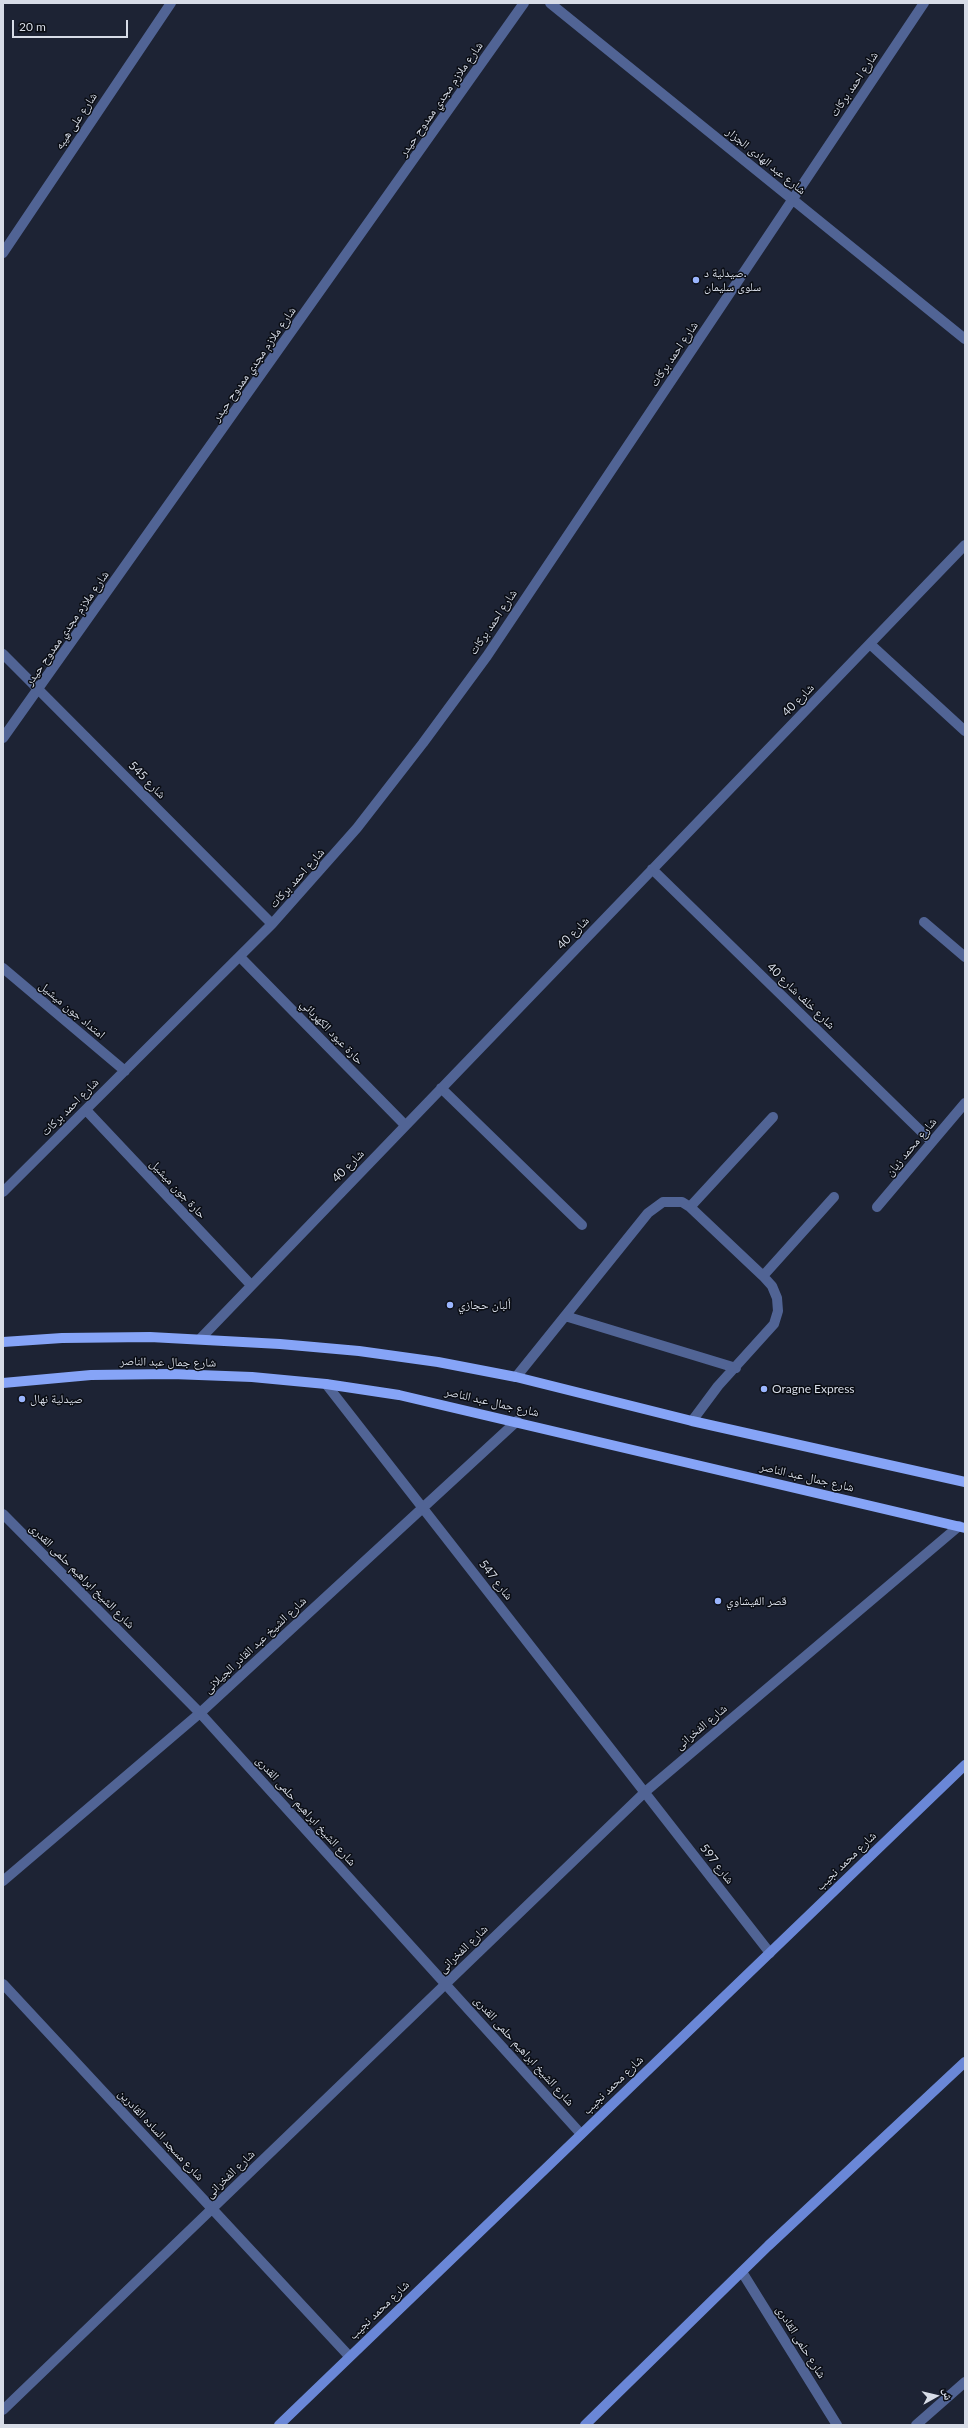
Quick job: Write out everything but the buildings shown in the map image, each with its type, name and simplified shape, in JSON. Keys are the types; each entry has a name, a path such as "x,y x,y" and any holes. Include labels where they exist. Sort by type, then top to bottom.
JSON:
{"main road":[{"name":"شارع جمال عبد الناصر","path":"3,1342 62,1338 150,1337 200,1339 359,1351 516,1377 692,1421 965,1482"},
{"name":"شارع جمال عبد الناصر","path":"3,1382 91,1375 172,1374 252,1377 326,1384 399,1395 516,1421 962,1527"}],"street":[{"name":"شارع على هيبه","path":"3,253 171,3"},
{"name":"شارع ملازم مجدي ممدوح حيدر","path":"3,738 39,690 524,3"},
{"name":"شارع عبد الهادى الجزار","path":"550,3 965,339"},
{"name":"شارع احمد بركات","path":"3,1192 241,958 357,828 423,743 487,656 924,3"},
{"name":"شارع 40","path":"200,1339 965,545"},
{"path":"870,644 965,731"},
{"name":"شارع 545","path":"3,654 272,924"},
{"name":"شارع خلف شارع 40","path":"652,869 932,1142"},
{"path":"924,922 965,957"},
{"name":"حارة عبود الكهربائي","path":"241,958 405,1125"},
{"name":"امتداد جون ميشيل","path":"3,968 125,1071"},
{"path":"441,1088 582,1225"},
{"name":"شارع محمد زيان","path":"877,1207 965,1103"},
{"name":"حارة جون ميشيل","path":"86,1110 251,1285"},
{"path":"690,1207 773,1116"},
{"path":"764,1276 834,1197"},
{"path":"516,1377 648,1213 663,1202 677,1202 690,1207 764,1276 772,1286 777,1298 778,1311 774,1324 736,1368 718,1386 692,1421"},
{"path":"565,1316 736,1368"},
{"name":"شارع 547","path":"326,1384 645,1792"},
{"name":"شارع الشيخ عبد القادر الجيلانى","path":"3,1881 200,1713 516,1421"},
{"name":"شارع الشيخ ابراهيم حلمى القدرى","path":"3,1514 200,1713 581,2134"},
{"name":"شارع الفخرانى","path":"3,2410 645,1792 962,1527"},
{"name":"شارع محمد نجيب","path":"279,2425 965,1765"},
{"name":"شارع 597","path":"645,1792 770,1953"},
{"name":"شارع مسجد الساده القادرين","path":"3,1984 350,2356"},
{"path":"584,2425 742,2272 965,2062"},
{"name":"شارع حلمى القادرى","path":"742,2272 837,2425"},
{"path":"916,2425 965,2382"}],"place":[{"name":"صيدلية د. سلوى سليمان","path":"696,280"},
{"name":"ألبان حجازي","path":"450,1305"},
{"name":"Oragne Express","path":"764,1389"},
{"name":"صيدلية نهال","path":"22,1399"},
{"name":"قصر الفيشاوي","path":"718,1601"}]}
